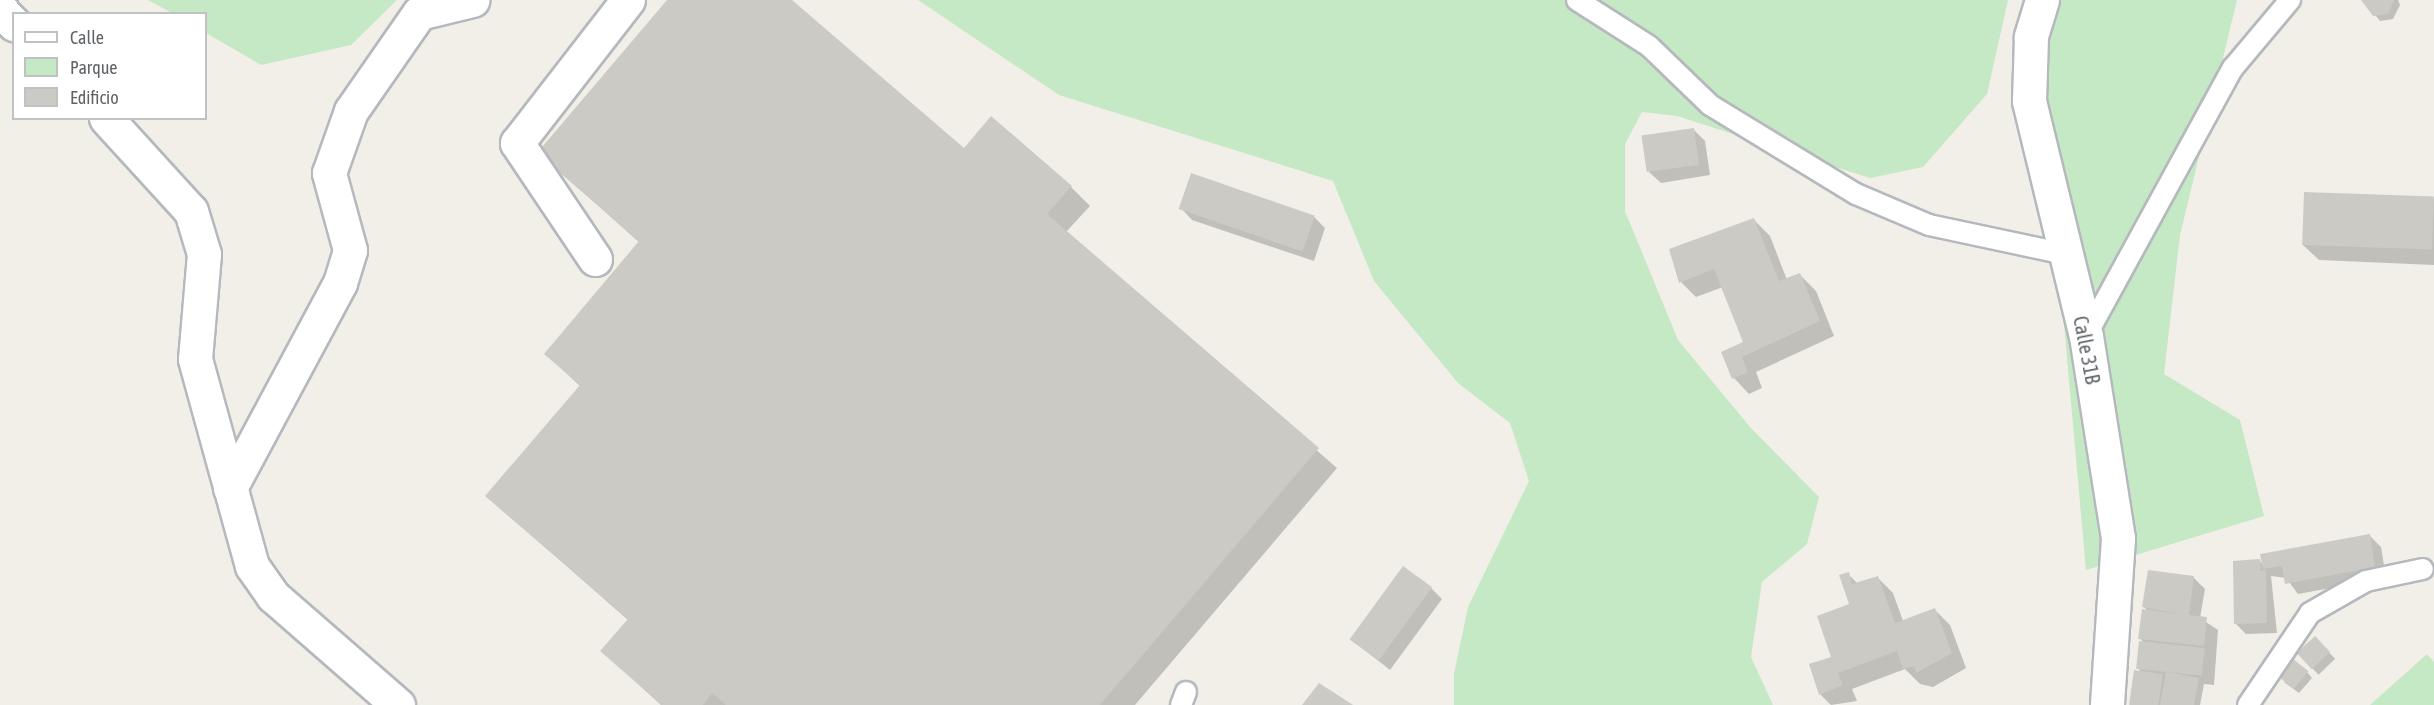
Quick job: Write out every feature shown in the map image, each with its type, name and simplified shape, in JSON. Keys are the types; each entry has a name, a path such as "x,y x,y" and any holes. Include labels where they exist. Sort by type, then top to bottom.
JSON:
{"street":[{"path":"230,488 340,283 350,250 329,173 351,111 419,12 472,0"},
{"path":"595,259 516,143 628,0"},
{"name":"Calle 31B","path":"2042,0 2031,38 2029,100 2086,336 2118,538 2107,705"},
{"path":"0,9 12,22"},
{"path":"108,120 191,211 204,254 195,359 252,566 273,596 398,705"}],"lane":[{"path":"1577,0 1649,46 1710,105 1856,194 1929,225 2066,254"},
{"path":"2086,336 2233,68 2290,0"},
{"path":"2248,705 2310,613 2366,581 2423,569"}],"green space":[{"path":"148,0 397,0 351,45 261,65 207,34 207,12 170,12"},
{"path":"918,0 2008,0 1987,94 1923,167 1870,178 1677,116 1642,112 1625,144 1625,211 1678,340 1750,427 1819,497 1807,544 1762,582 1751,657 1773,705 1454,705 1454,674 1468,607 1529,481 1510,423 1458,383 1374,281 1333,181 1059,95"},
{"path":"2035,0 2237,0 2180,235 2164,374 2240,420 2264,516 2086,570"},
{"path":"2427,654 2434,662 2434,705 2370,705"}],"building":[{"path":"667,0 792,0 964,148 991,116 1072,186 1047,214 1319,448 1100,705 726,705 712,693 703,705 662,705 600,651 628,619 485,496 580,385 544,354 639,241 537,153"},
{"path":"2361,0 2394,0 2388,14 2373,16"},
{"path":"1694,128 1699,165 1647,172 1642,135"},
{"path":"1191,173 1315,216 1302,252 1179,209"},
{"path":"2304,192 2434,197 2432,250 2302,245"},
{"path":"1754,218 1779,281 1800,273 1820,321 1742,357 1748,372 1732,379 1721,352 1743,342 1714,269 1679,283 1669,249"},
{"path":"2370,534 2375,567 2285,584 2282,566 2263,569 2260,554"},
{"path":"2260,559 2261,571 2266,570 2267,623 2234,624 2233,561"},
{"path":"1403,566 1432,587 1379,661 1350,640"},
{"path":"2148,570 2194,576 2189,615 2207,617 2204,646 2138,639 2142,609 2179,614 2142,607"},
{"path":"1849,572 1852,584 1878,576 1895,623 1935,608 1952,653 1916,673 1914,666 1903,669 1897,651 1838,673 1843,685 1819,695 1809,664 1831,657 1817,616 1849,604 1839,575"},
{"path":"2315,636 2330,652 2312,669 2297,653"},
{"path":"2139,641 2205,648 2202,676 2136,669"},
{"path":"2292,658 2308,671 2294,689 2278,676"},
{"path":"2134,670 2163,674 2158,705 2129,705"},
{"path":"2166,672 2199,678 2194,705 2160,705"},
{"path":"1319,683 1353,705 1302,705"}]}
